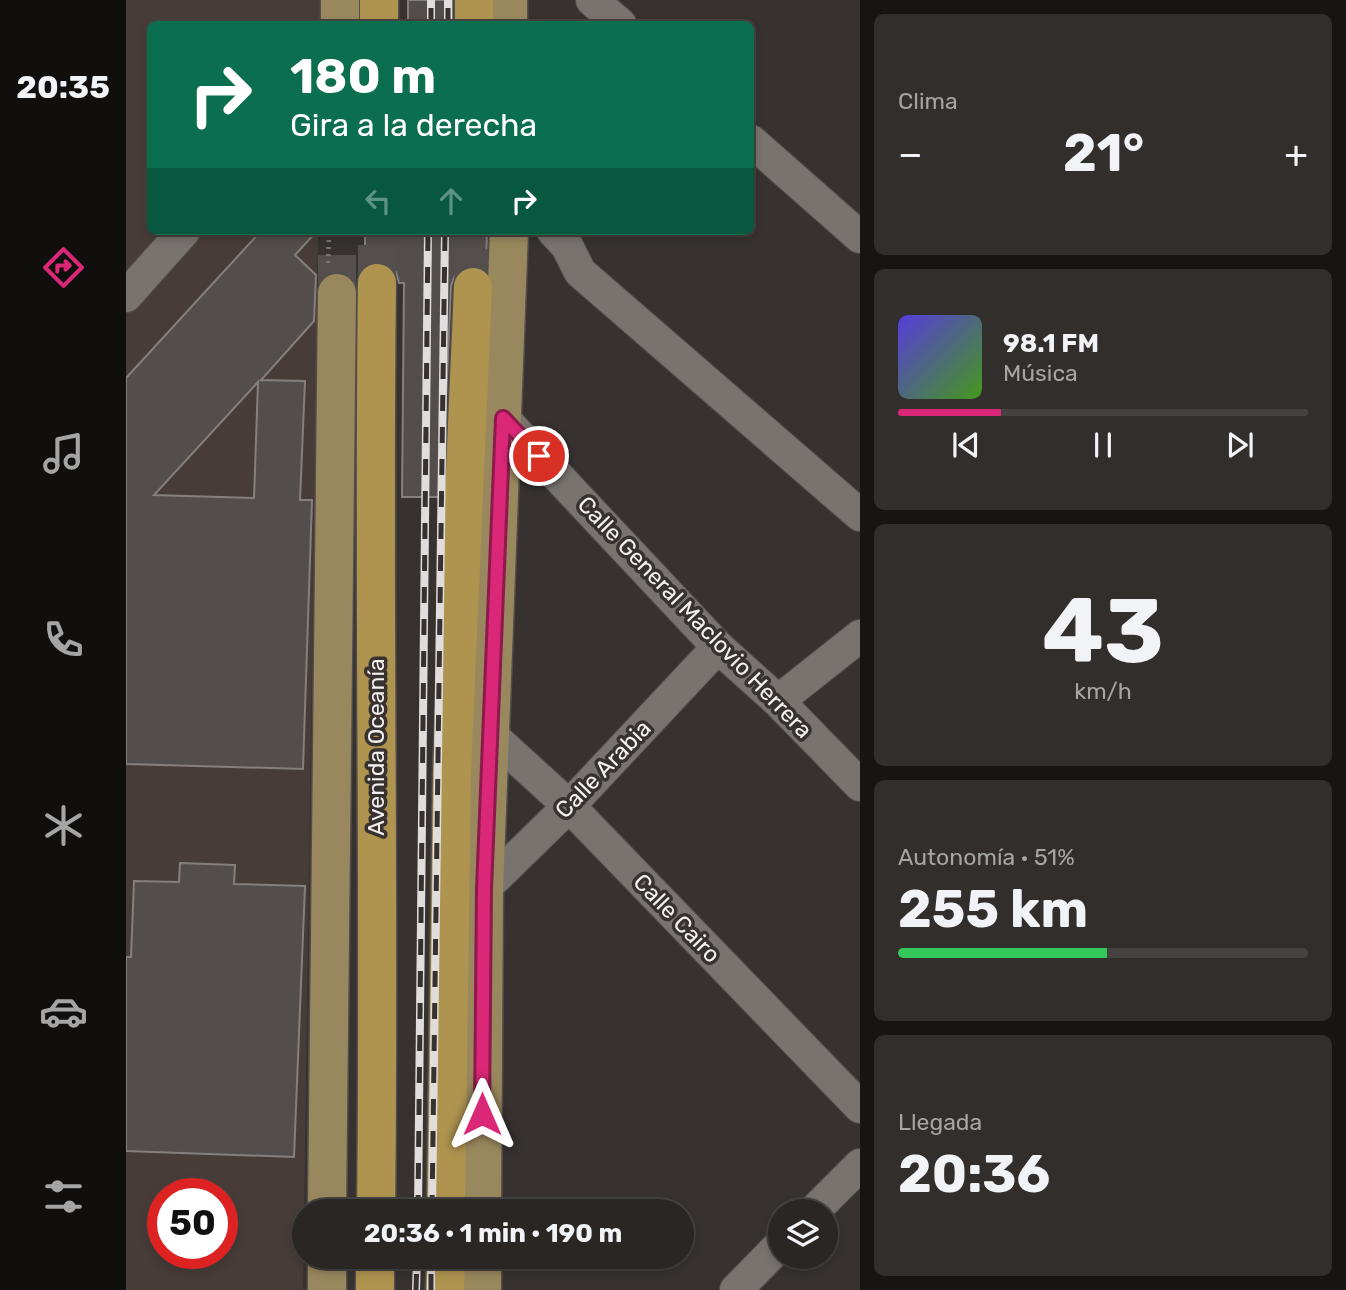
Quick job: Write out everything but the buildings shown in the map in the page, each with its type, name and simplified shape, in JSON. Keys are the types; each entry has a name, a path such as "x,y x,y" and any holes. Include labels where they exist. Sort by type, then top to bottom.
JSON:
{"highway":[{"path":"379,0 379,21"},
{"path":"474,0 474,21"},
{"name":"Avenida Oceanía","path":"376,1199 378,1082 374,505 377,283"},
{"path":"446,1199 453,772 473,287"},
{"path":"375,1269 375,1290"},
{"path":"445,1290 446,1269"}],"main road":[{"path":"340,0 340,21"},
{"path":"508,0 508,21"},
{"path":"482,1199 484,889 509,235"},
{"name":"Avenida Oceanía","path":"327,1199 337,293"},
{"path":"327,1269 327,1290"},
{"path":"482,1269 482,1290"}],"street":[{"path":"592,0 616,21"},
{"path":"754,144 859,237"},
{"path":"126,296 180,235"},
{"path":"556,235 566,246 580,272 859,514"},
{"name":"Calle General Maclovio Herrera","path":"503,418 718,647 778,701 859,785"},
{"path":"778,701 859,636"},
{"name":"Calle Arabia","path":"484,889 569,806 718,647"},
{"name":"Calle Cairo","path":"490,734 569,806 859,1107"},
{"path":"826,1199 859,1166"},
{"path":"736,1290 768,1257"}],"shaded area":[{"path":"126,0 321,0 320,21 147,21 147,235 318,235 304,1199 292,1199 292,1269 303,1269 303,1290 126,1290"}],"tunnel":[{"path":"337,235 337,293"},
{"path":"377,235 377,283"},
{"path":"473,287 474,235"}],"railway":[{"path":"431,0 431,21"},
{"path":"448,0 448,21"},
{"path":"418,1199 428,235"},
{"path":"432,1199 445,235"},
{"path":"416,1290 417,1269"},
{"path":"431,1269 431,1290"}],"route":[{"path":"482,1114 484,889 503,418 539,456"}]}
